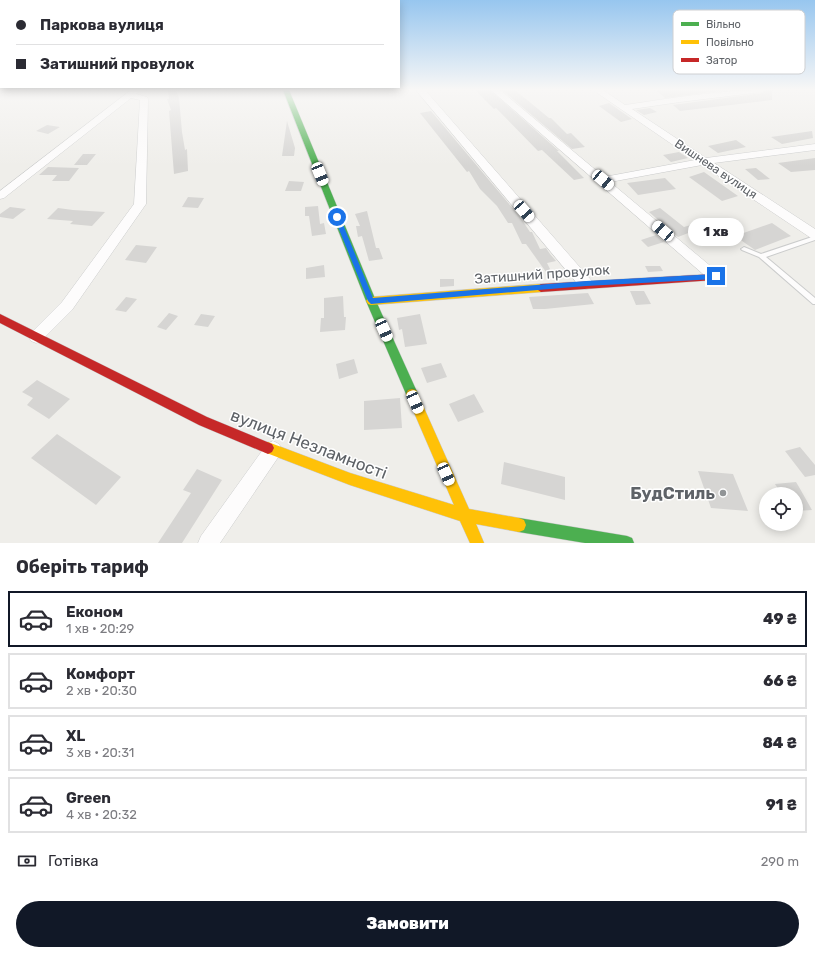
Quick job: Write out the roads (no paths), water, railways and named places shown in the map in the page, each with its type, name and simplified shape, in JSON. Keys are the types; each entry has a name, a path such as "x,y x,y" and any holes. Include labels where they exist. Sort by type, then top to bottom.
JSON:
{"main road":[{"path":"296,115 371,301 477,543"},
{"name":"Затишний провулок","path":"371,301 586,284 716,276"},
{"name":"вулиця Незламності","path":"0,318 203,421 273,450 350,479 464,514 517,525 627,543"}],"street":[{"path":"0,196 103,115"},
{"path":"36,337 67,306 140,204 143,115"},
{"path":"442,115 586,284"},
{"path":"525,115 716,276"},
{"name":"Вишнева вулиця","path":"634,115 705,161 815,236"},
{"path":"603,180 705,161 815,147"},
{"path":"208,543 273,450"}],"lane":[{"path":"761,256 815,236"},
{"path":"744,249 761,256 815,302"}],"place":[{"name":"БудСтиль","path":"723,493"}]}
